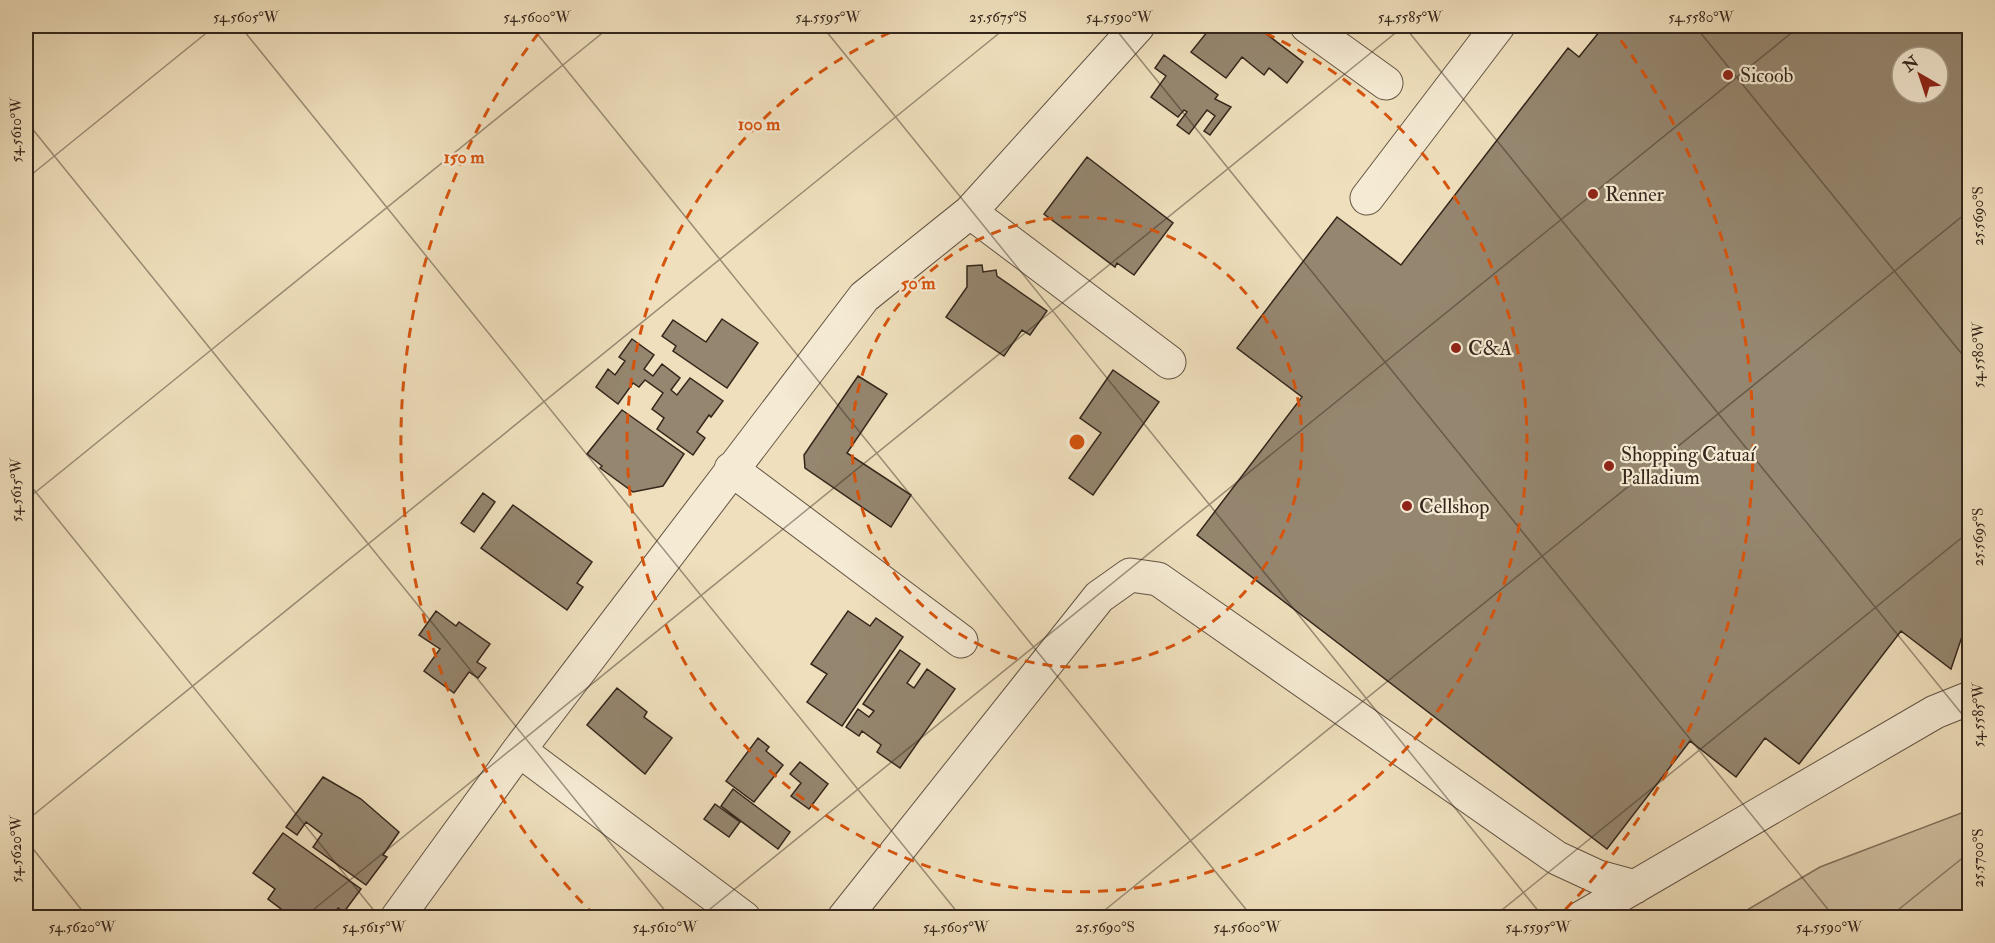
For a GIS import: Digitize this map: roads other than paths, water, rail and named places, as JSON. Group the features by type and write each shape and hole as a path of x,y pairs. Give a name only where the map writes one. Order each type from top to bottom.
{"street":[{"path":"397,918 519,750 864,297 970,212 1138,26"},
{"path":"1307,26 1386,83"},
{"path":"1367,198 1498,26"},
{"path":"970,212 1169,362"},
{"path":"731,469 961,642"},
{"path":"844,918 1100,597 1130,575 1158,579 1557,858 1598,877 1635,887"},
{"path":"1581,918 1935,712 1970,698"},
{"path":"519,750 744,918"}],"place":[{"name":"Sicoob","path":"1728,75"},
{"name":"Renner","path":"1593,194"},
{"name":"C&A","path":"1456,348"},
{"name":"Shopping Catuaí Palladium","path":"1609,466"},
{"name":"Cellshop","path":"1407,506"}]}
